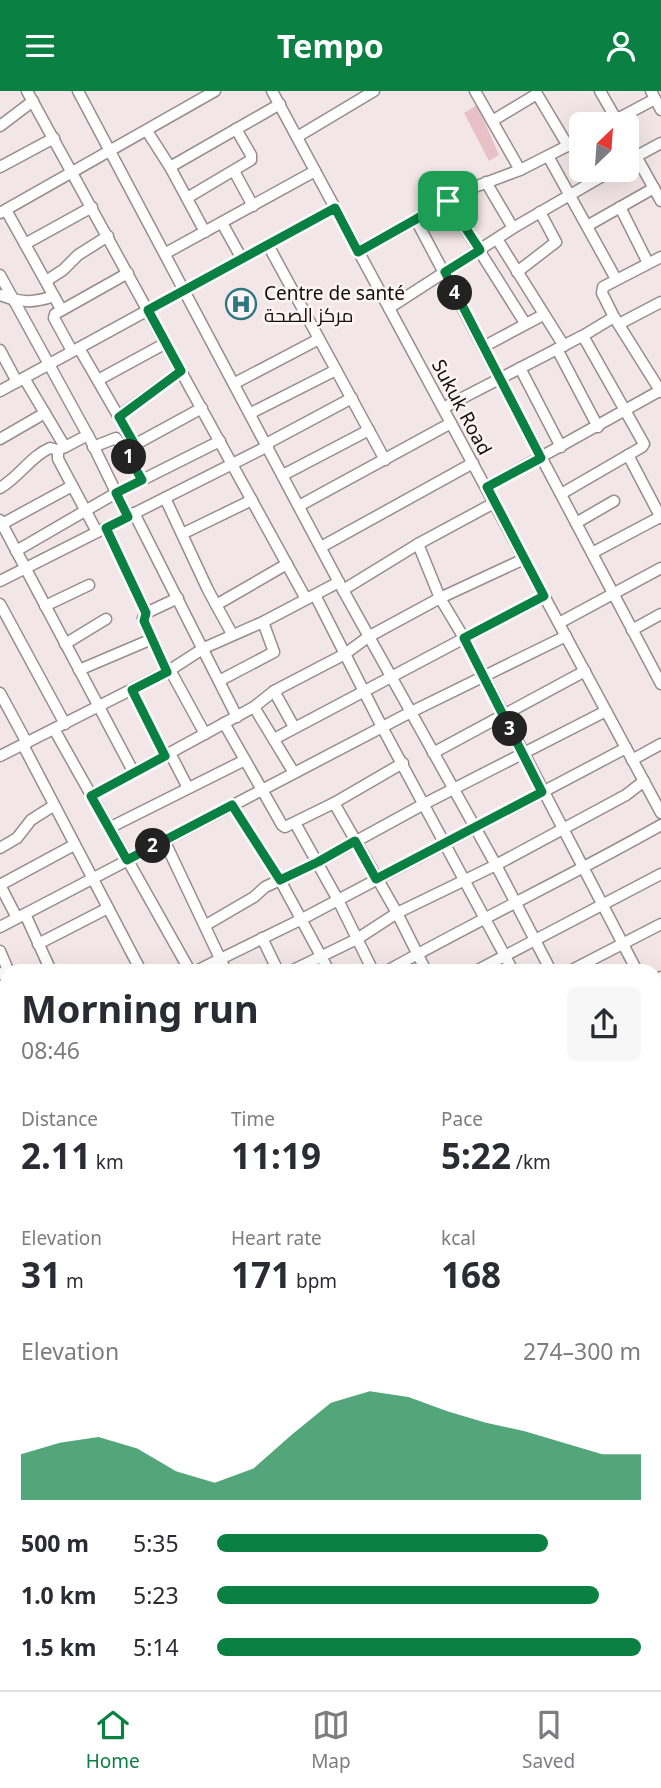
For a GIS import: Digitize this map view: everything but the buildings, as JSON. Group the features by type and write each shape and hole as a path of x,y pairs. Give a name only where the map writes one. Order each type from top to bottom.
{"street":[{"path":"78,91 368,637 496,865 547,964"},
{"path":"61,309 25,244 3,212 215,91"},
{"name":"Sukuk Road","path":"272,91 661,813"},
{"path":"297,137 355,96 374,91"},
{"path":"475,91 520,170"},
{"path":"600,91 609,112"},
{"path":"358,252 448,201 568,146 538,92 492,121"},
{"path":"0,126 30,94 287,564 311,597 345,654 509,964"},
{"path":"629,112 653,95 661,110"},
{"path":"170,167 279,104"},
{"path":"187,198 249,162 251,157 236,129"},
{"path":"147,131 205,232"},
{"path":"0,167 54,138"},
{"path":"639,155 661,143"},
{"path":"548,156 617,279"},
{"path":"639,168 661,201"},
{"path":"234,170 253,206"},
{"path":"166,253 315,170"},
{"path":"486,182 513,228"},
{"path":"389,308 513,228 593,182"},
{"path":"587,226 654,188"},
{"path":"448,201 525,323"},
{"path":"25,244 92,207"},
{"path":"620,207 649,263"},
{"path":"0,391 335,208"},
{"path":"517,272 556,242 540,212"},
{"path":"416,219 661,684"},
{"path":"222,223 242,259"},
{"path":"46,281 63,270 78,255 108,236"},
{"path":"497,239 543,314 598,426"},
{"path":"268,245 385,460"},
{"path":"487,487 661,391 601,291 603,286 661,257"},
{"path":"128,273 61,309 54,318 98,380 119,417 142,480"},
{"path":"0,275 88,435 116,493 178,598 237,717"},
{"path":"0,296 34,302 54,296"},
{"path":"443,408 583,336 661,303"},
{"path":"483,347 543,314"},
{"path":"561,494 644,444 583,336"},
{"path":"235,383 319,339"},
{"path":"98,380 166,343"},
{"path":"0,350 45,413 62,449 58,459 86,512 102,530 146,613 144,621 152,639 205,734"},
{"path":"520,368 561,447"},
{"path":"251,413 336,370"},
{"path":"119,417 181,371"},
{"path":"0,581 232,464 352,398"},
{"path":"130,447 202,408"},
{"path":"0,439 45,413"},
{"path":"299,506 451,423"},
{"path":"283,475 369,430"},
{"path":"0,488 14,479 43,451 50,447 62,449 88,435"},
{"path":"93,447 116,438 130,447"},
{"path":"16,551 116,493 219,441"},
{"path":"592,553 661,518 628,455"},
{"path":"321,547 472,463"},
{"path":"72,486 1,522 134,773"},
{"path":"165,498 216,605 233,634"},
{"path":"182,534 252,500"},
{"path":"576,523 614,501"},
{"path":"0,756 169,671 204,648 311,597 341,586 494,503"},
{"path":"418,544 440,598 464,638 522,755 633,964"},
{"path":"91,796 237,717 274,691 345,654 368,637 440,598 524,559"},
{"path":"216,605 287,564"},
{"path":"559,623 661,568"},
{"path":"45,606 89,585"},
{"path":"274,739 544,596"},
{"path":"146,613 178,598"},
{"path":"0,604 91,796 186,964"},
{"path":"632,630 661,614"},
{"path":"65,644 106,619"},
{"path":"219,681 274,652 262,622"},
{"path":"0,927 411,712 566,636"},
{"path":"79,670 152,639"},
{"path":"433,753 585,671"},
{"path":"132,690 188,788"},
{"path":"274,691 294,727"},
{"path":"0,693 4,708 25,744 53,806 137,964"},
{"path":"254,707 294,773"},
{"path":"206,925 254,897 265,887 606,711"},
{"path":"224,723 282,825 289,827 403,763"},
{"path":"632,759 661,744"},
{"path":"208,964 302,919 626,748"},
{"path":"108,828 245,760"},
{"path":"308,964 357,939 397,913 496,865 626,795 644,781"},
{"path":"334,803 397,913 422,964"},
{"path":"232,805 280,880 325,964"},
{"path":"0,848 17,838 31,820 53,806"},
{"path":"295,823 338,899 370,964"},
{"path":"399,964 583,869 661,825"},
{"path":"164,840 222,964"},
{"path":"48,964 21,916 0,887 6,881 74,845"},
{"path":"0,869 6,881"},
{"path":"491,964 661,874"},
{"path":"38,944 108,908"},
{"path":"582,964 661,924"},
{"path":"262,938 275,964"}],"shaded area":[{"path":"477,105 499,155 489,161 464,113"}],"place":[{"name":"Centre de santé مركز الصحة","path":"241,304"}],"route":[{"path":"448,201 480,250 445,272 541,458 487,487 544,596 464,638 542,792 376,879 355,841 280,880 232,805 127,860 91,796 165,756 132,690 167,672 144,621 146,613 106,528 128,517 116,493 142,480 125,450 135,445 119,417 181,371 148,310 335,208 358,252 448,201"}]}
